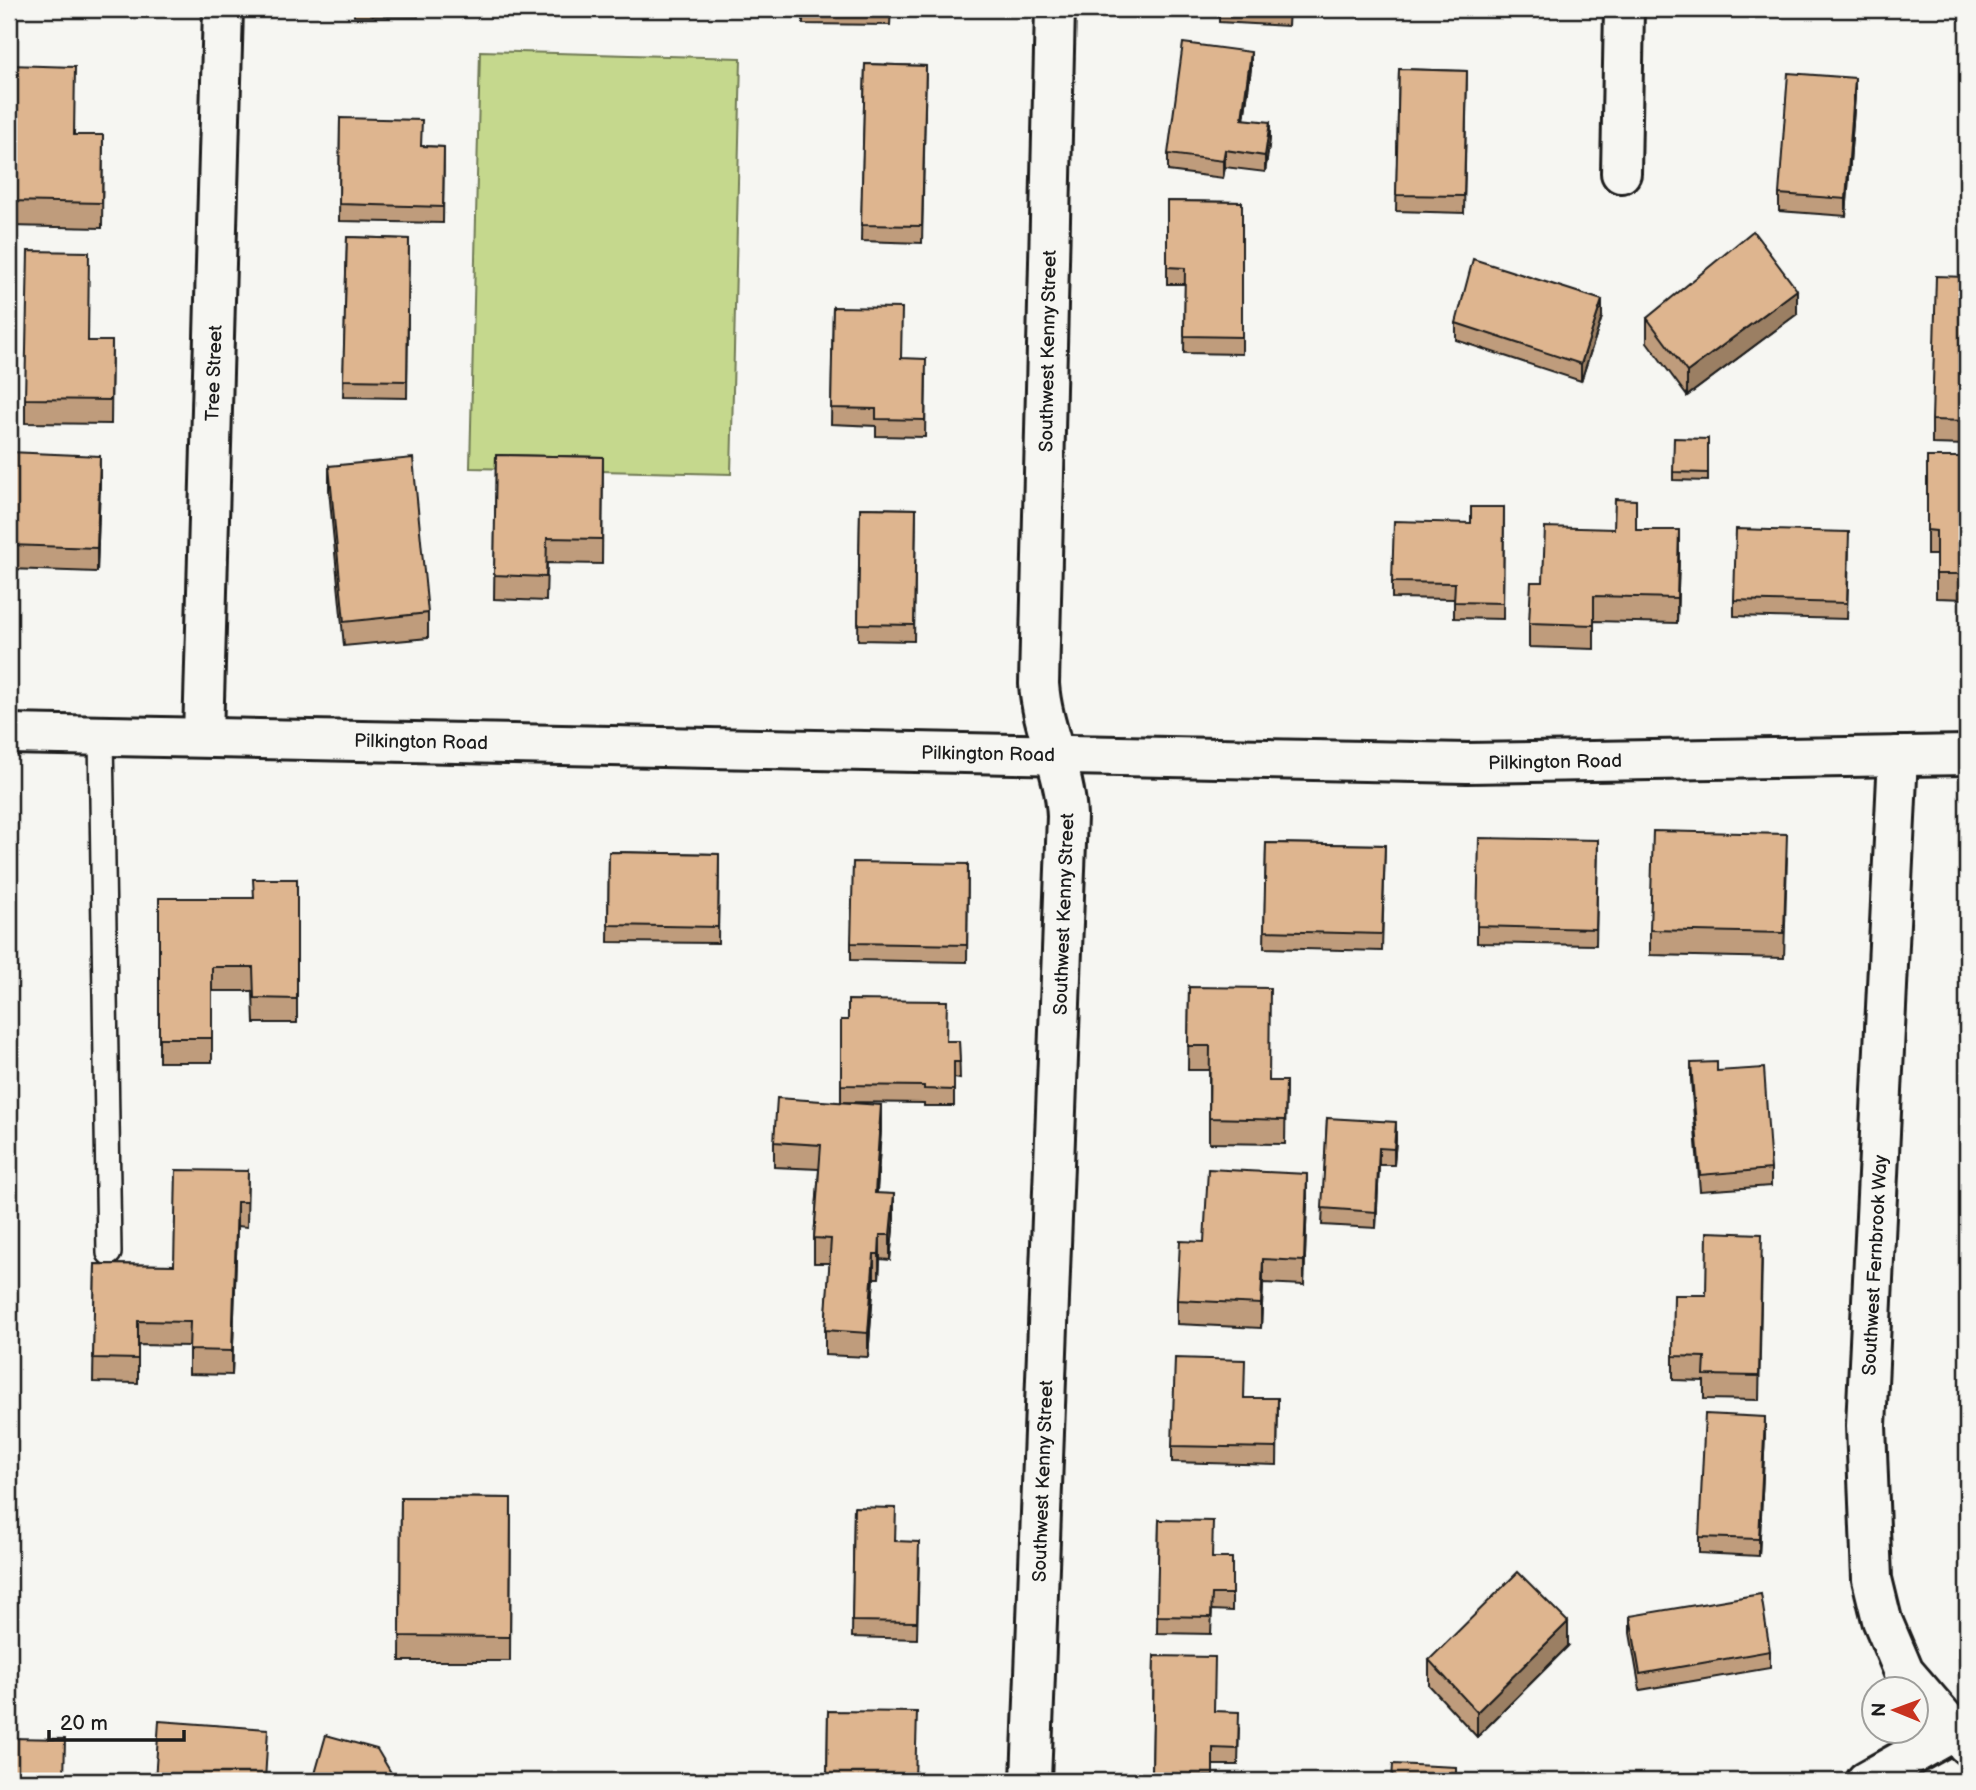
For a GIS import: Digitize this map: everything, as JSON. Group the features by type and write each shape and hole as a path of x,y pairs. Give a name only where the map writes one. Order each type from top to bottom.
{"street":[{"name":"Tree Street","path":"204,737 223,9"},
{"name":"Southwest Kenny Street","path":"1031,1781 1067,816 1066,794 1040,701 1039,684 1055,9"},
{"path":"1621,173 1624,9"},
{"name":"Pilkington Road","path":"9,734 1467,763 1967,755"},
{"name":"Southwest Fernbrook Way","path":"1898,756 1866,1426 1872,1579 1882,1620 1904,1672 1960,1739"},
{"path":"1866,1781 1960,1739"}],"lane":[{"path":"101,735 109,1253"}],"green space":[{"path":"480,51 741,58 731,474 470,468"}],"building":[{"path":"1183,43 1251,52 1242,119 1270,122 1265,156 1225,150 1223,161 1168,154"},
{"path":"865,64 926,66 922,226 861,225"},
{"path":"9,65 75,67 74,135 103,135 102,203 9,201"},
{"path":"1399,69 1467,71 1464,196 1396,195"},
{"path":"1788,73 1855,78 1846,199 1779,194"},
{"path":"340,118 422,120 421,146 444,147 443,207 339,204"},
{"path":"1167,201 1242,202 1242,337 1184,336 1185,268 1167,267"},
{"path":"1753,231 1797,290 1687,372 1647,318"},
{"path":"347,237 409,239 407,381 343,380"},
{"path":"28,251 89,252 88,341 112,341 111,400 25,399"},
{"path":"1473,259 1602,300 1581,364 1456,323"},
{"path":"1936,276 1967,277 1967,421 1932,420"},
{"path":"833,307 902,308 901,358 926,359 925,420 876,419 876,409 831,408"},
{"path":"1674,438 1708,439 1708,473 1673,472"},
{"path":"9,452 100,456 97,548 9,545"},
{"path":"496,455 603,457 602,539 547,538 546,577 494,575"},
{"path":"1927,457 1967,457 1967,574 1936,574 1936,531 1927,530"},
{"path":"413,458 428,613 344,622 329,466"},
{"path":"1615,499 1636,500 1636,530 1679,530 1677,598 1594,596 1594,625 1529,623 1531,582 1543,582 1545,527 1614,529"},
{"path":"1471,507 1504,507 1503,603 1454,602 1455,583 1392,582 1394,521 1471,523"},
{"path":"860,508 916,509 914,625 858,624"},
{"path":"1736,529 1849,532 1847,603 1734,600"},
{"path":"1653,831 1787,834 1784,933 1650,930"},
{"path":"1479,838 1598,840 1596,929 1477,926"},
{"path":"1266,843 1385,845 1382,934 1264,931"},
{"path":"609,852 719,854 718,927 608,925"},
{"path":"853,862 968,864 967,945 851,943"},
{"path":"253,879 297,879 297,999 254,998 253,967 212,967 212,1038 159,1038 159,898 254,898"},
{"path":"1189,987 1270,988 1269,1081 1286,1081 1285,1120 1209,1118 1210,1046 1188,1046"},
{"path":"848,1000 947,1001 946,1041 959,1041 960,1062 954,1062 954,1090 924,1089 924,1086 841,1085 841,1020 848,1020"},
{"path":"1717,1062 1717,1071 1764,1068 1771,1169 1700,1175 1691,1063"},
{"path":"777,1098 881,1105 875,1193 894,1194 890,1235 880,1235 879,1254 874,1254 868,1333 825,1330 831,1239 814,1238 821,1145 774,1142"},
{"path":"1327,1118 1396,1122 1394,1149 1379,1148 1376,1212 1322,1208"},
{"path":"1208,1169 1307,1174 1304,1261 1263,1259 1261,1304 1177,1300 1180,1241 1204,1242"},
{"path":"176,1170 248,1171 247,1202 237,1202 232,1351 189,1350 190,1322 138,1321 138,1359 93,1358 95,1264 174,1265"},
{"path":"1707,1232 1762,1234 1759,1376 1704,1375 1705,1357 1673,1356 1674,1295 1706,1295"},
{"path":"1175,1358 1245,1360 1244,1398 1278,1398 1277,1448 1172,1446"},
{"path":"1705,1414 1765,1417 1759,1539 1699,1537"},
{"path":"401,1497 511,1498 510,1637 400,1636"},
{"path":"854,1507 896,1508 895,1541 919,1542 917,1622 852,1621"},
{"path":"1159,1520 1213,1521 1212,1558 1232,1558 1232,1594 1212,1594 1211,1617 1157,1616"},
{"path":"1518,1572 1568,1622 1477,1712 1429,1660"},
{"path":"1761,1594 1770,1651 1640,1674 1630,1616"},
{"path":"1154,1656 1215,1657 1214,1711 1239,1712 1238,1749 1213,1748 1213,1776 1152,1775"},
{"path":"828,1711 917,1712 915,1781 827,1779"},
{"path":"159,1721 268,1729 265,1781 155,1781"},
{"path":"326,1735 377,1749 393,1776 415,1781 313,1781"},
{"path":"9,1738 65,1739 64,1781 9,1781"},
{"path":"1393,1764 1456,1767 1456,1781 1392,1781"}]}
